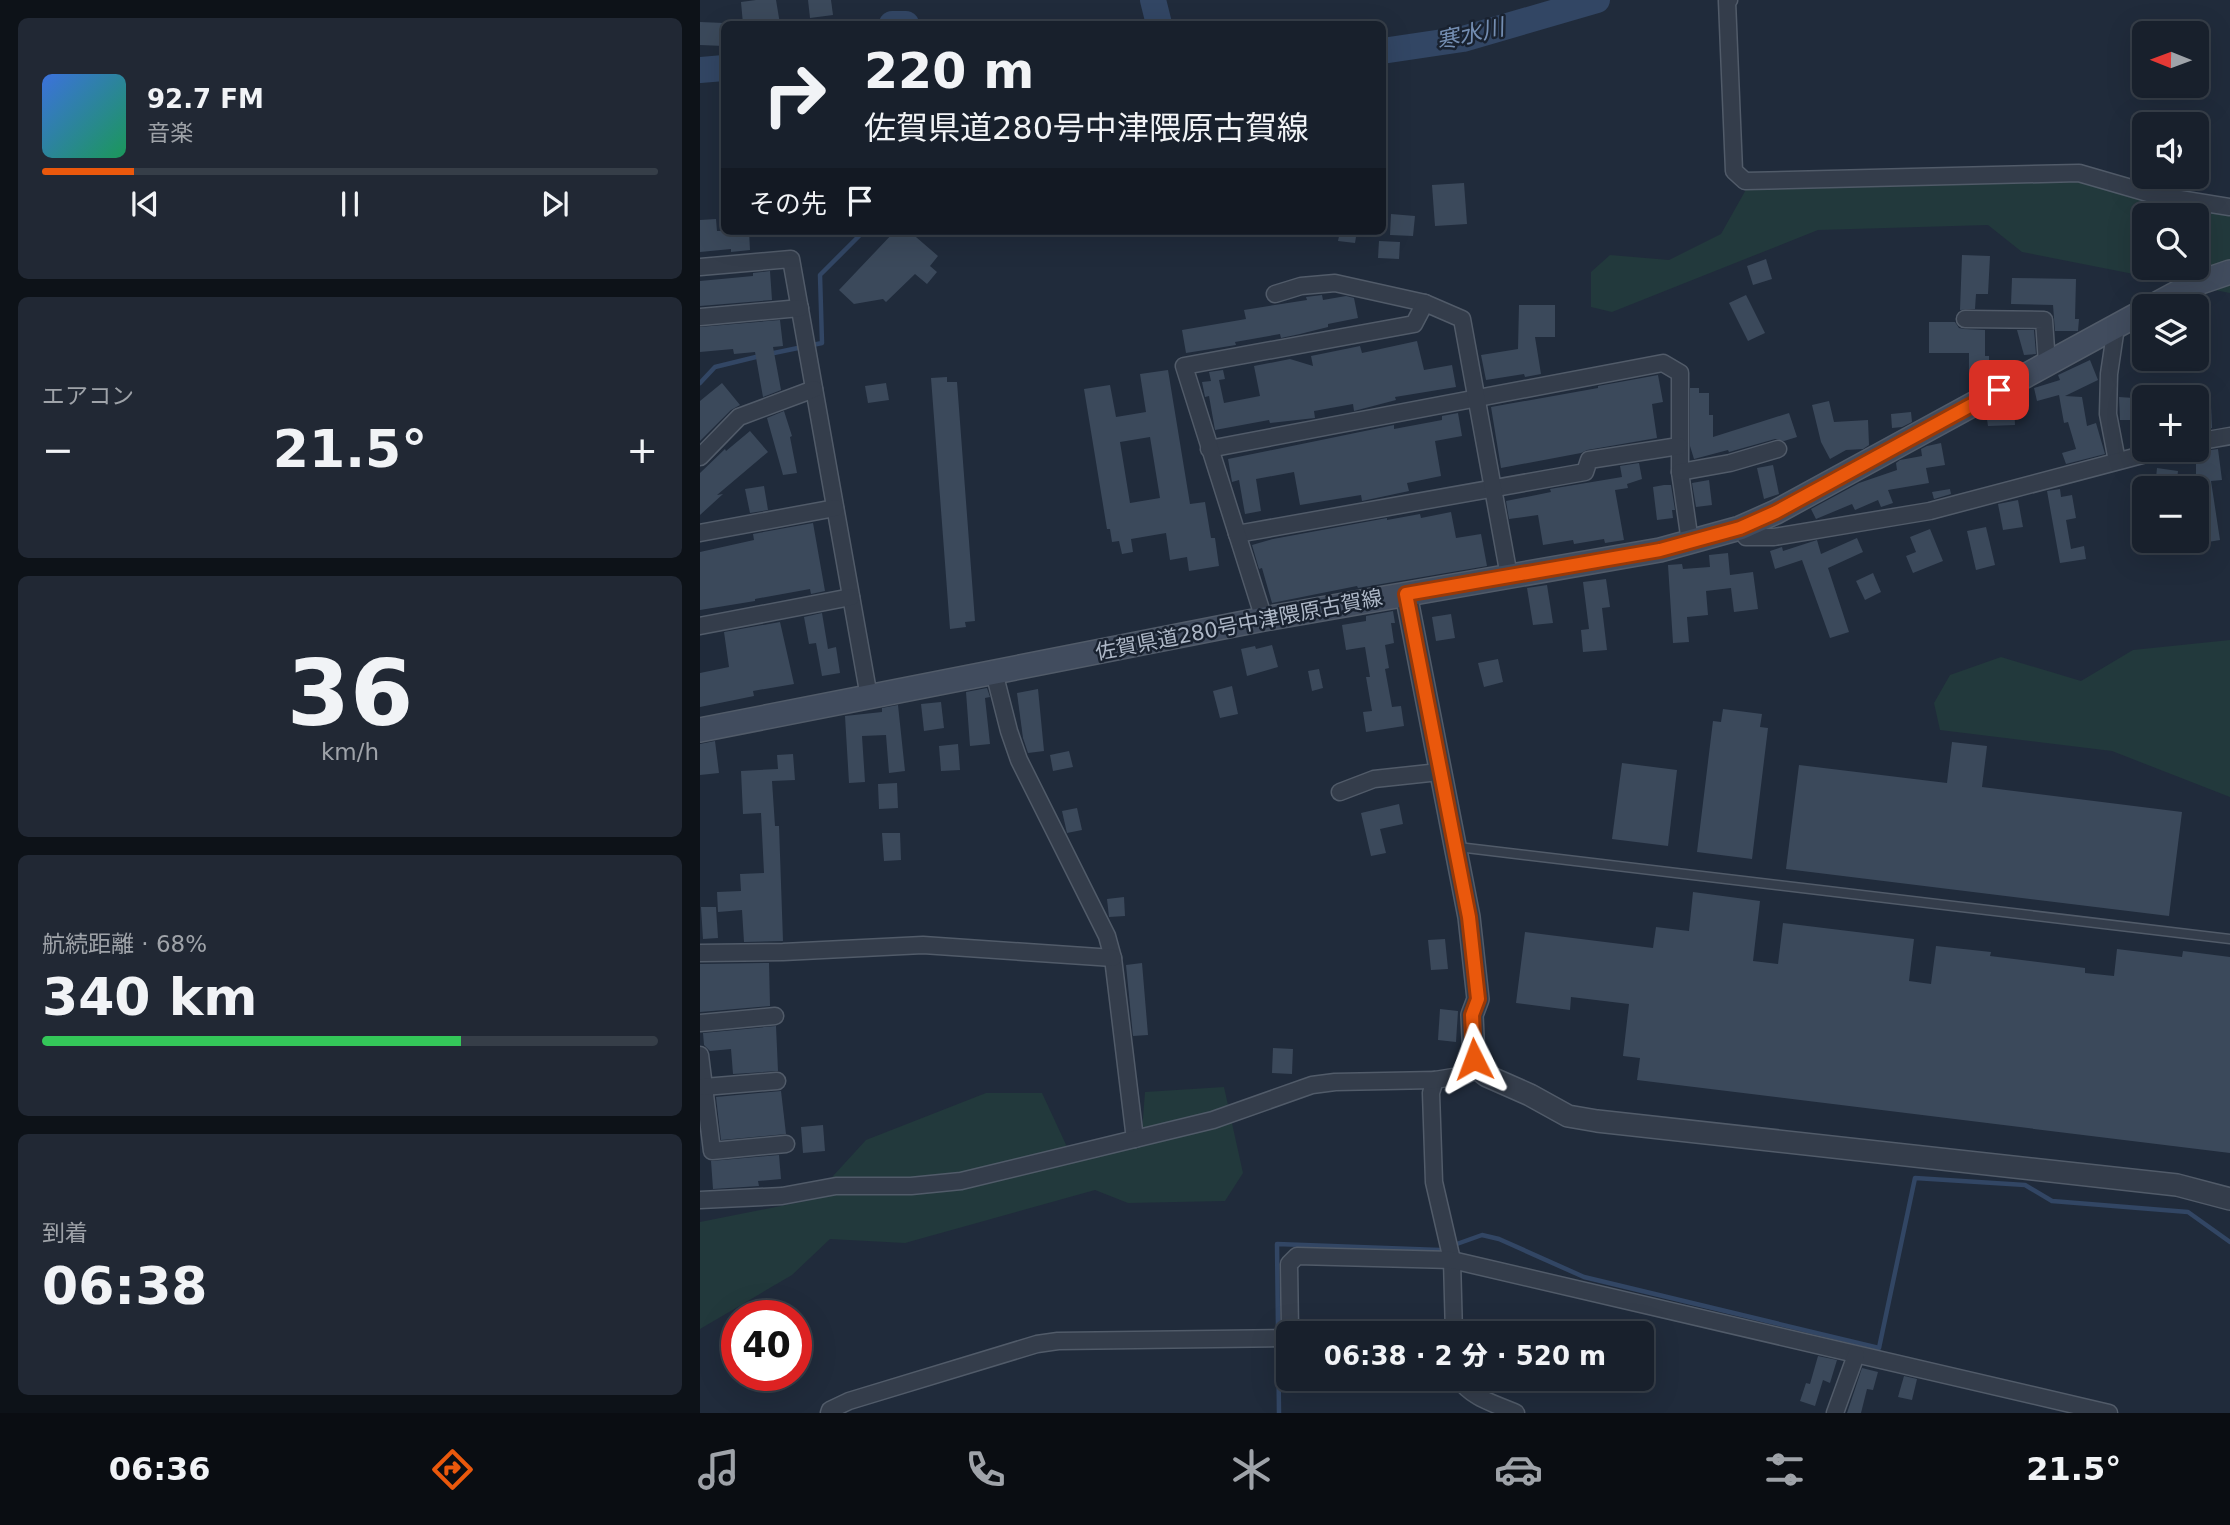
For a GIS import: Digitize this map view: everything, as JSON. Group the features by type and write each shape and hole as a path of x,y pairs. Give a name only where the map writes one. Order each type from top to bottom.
{"main road":[{"path":"2175,294 2192,285 2230,272"},
{"name":"佐賀県道280号中津隈原古賀線","path":"700,730 1264,619 1690,542 1740,528 1776,512 2132,318"}],"street":[{"path":"1729,0 1734,171 1745,181 2079,173 2155,195 2230,207"},
{"path":"700,267 791,259 869,697"},
{"path":"1275,294 1301,286 1335,283 1425,303 1462,319 1509,576"},
{"path":"1264,619 1184,366 1414,324 1425,303"},
{"path":"700,317 800,308"},
{"path":"1965,319 2045,320 2047,364"},
{"path":"2116,327 2109,374 2108,414 2117,461"},
{"path":"1209,450 1663,363 1680,373 1679,472 1690,542"},
{"path":"700,457 739,417 814,389"},
{"path":"2209,440 2230,436"},
{"path":"1237,534 1585,472 1589,460 1679,446"},
{"path":"1679,472 1730,463 1777,449"},
{"path":"1740,528 1745,537 1774,537 1930,511 2132,457"},
{"path":"700,533 835,508"},
{"path":"1406,594 1469,917 1478,999 1472,1015 1474,1059 1478,1069 1487,1076 1568,1116 1597,1121 2177,1185 2230,1199"},
{"path":"700,626 851,597"},
{"path":"994,672 1019,760 1108,936 1135,1139"},
{"path":"1340,792 1374,779 1439,772"},
{"path":"700,953 923,945 1113,958"},
{"path":"700,1023 775,1016"},
{"path":"700,1055 712,1151 786,1144"},
{"path":"700,1200 782,1196 836,1186 911,1186 961,1181 1213,1120 1312,1085 1435,1080 1465,1075 1478,1069"},
{"path":"1435,1080 1431,1093 1434,1182 1452,1260 1454,1321"},
{"path":"704,1087 777,1081"},
{"path":"829,1413 830,1410 863,1397 1058,1341 1278,1338 1290,1331 1289,1264 1297,1256 1452,1260 2109,1413"},
{"path":"1835,1413 1856,1355"},
{"path":"1468,1391 1516,1413"}],"lane":[{"path":"1455,847 2230,939"}],"green space":[{"path":"2077,181 2156,203 2132,203 2132,274 2022,252 1988,225 1818,230 1612,312 1591,307 1591,272 1610,255 1669,260 1721,234 1748,186"},
{"path":"2209,212 2230,215 2230,293 2164,280 2209,280"},
{"path":"2230,640 2230,797 2112,751 1940,730 1934,703 1950,675 2001,657 2081,681 2133,650"},
{"path":"1224,1087 1243,1173 1225,1201 1128,1203 1095,1190 905,1243 830,1239 792,1275 749,1300 721,1300 721,1317 700,1329 700,1222 811,1200 866,1140 986,1093 1042,1093 1068,1149 1142,1131 1145,1092"}],"building":[{"path":"776,0 780,21 743,21 741,2"},
{"path":"808,0 831,0 833,15 810,18"},
{"path":"700,22 721,23 721,46 700,45"},
{"path":"1464,183 1467,224 1435,226 1432,185"},
{"path":"1391,214 1415,216 1413,236 1390,235"},
{"path":"716,219 717,231 721,231 721,235 749,235 750,250 700,252 700,220"},
{"path":"891,235 914,235 938,256 930,266 937,272 927,284 915,274 886,302 883,299 854,304 839,290"},
{"path":"1339,235 1356,235 1355,243 1338,241"},
{"path":"1379,241 1400,242 1399,259 1378,258"},
{"path":"1962,255 1990,256 1988,294 1976,294 1975,309 1960,310"},
{"path":"1766,259 1772,279 1753,285 1747,266"},
{"path":"770,271 772,300 700,306 700,281 753,276 753,273"},
{"path":"2012,278 2076,279 2075,319 2079,319 2078,331 2055,331 2053,305 2011,304"},
{"path":"1322,295 1323,300 1346,296 1354,298 1358,318 1281,338 1280,334 1186,353 1182,330 1246,319 1244,310"},
{"path":"1746,295 1765,333 1748,341 1729,303"},
{"path":"1519,305 1555,305 1555,337 1535,337 1541,374 1486,380 1481,355 1518,349"},
{"path":"780,320 783,346 773,347 781,390 763,397 755,352 734,354 733,349 700,352 700,327"},
{"path":"1929,322 1955,322 1959,328 1985,330 1989,380 1969,382 1969,353 1929,353"},
{"path":"2017,330 2034,330 2036,354 2024,355"},
{"path":"1417,341 1424,370 1452,365 1456,387 1395,397 1396,400 1354,411 1353,404 1314,411 1315,418 1270,423 1269,420 1215,430 1209,396 1205,397 1202,382 1211,381 1209,372 1223,370 1225,379 1219,380 1224,403 1260,396 1254,366 1290,359 1313,366 1311,356 1360,346 1362,353"},
{"path":"2090,360 2098,380 2065,396 2082,397 2087,426 2096,423 2105,454 2066,464 2062,453 2076,449 2068,422 2064,423 2059,395 2037,401 2034,388 2060,380 2058,375"},
{"path":"1168,370 1190,504 1205,502 1219,566 1189,571 1187,557 1170,560 1166,533 1131,539 1133,552 1122,554 1119,541 1112,542 1110,529 1107,529 1084,389 1110,385 1116,417 1146,412 1140,374","holes":["1150,437 1160,498 1130,503 1120,442"]},
{"path":"1658,375 1663,402 1652,404 1657,438 1501,468 1491,407"},
{"path":"947,377 947,382 957,382 975,621 965,622 966,627 950,629 931,378"},
{"path":"722,383 740,405 731,410 700,441 700,401"},
{"path":"886,383 889,400 868,403 865,386"},
{"path":"1690,388 1699,388 1699,393 1709,393 1713,437 1789,413 1797,437 1784,441 1775,439 1694,459 1690,446"},
{"path":"2119,397 2132,398 2132,420 2120,420"},
{"path":"1829,401 1834,422 1868,420 1869,445 1863,449 1846,450 1830,459 1821,442 1812,405"},
{"path":"2014,404 2015,425 1988,426 1986,413 1995,413 1995,408"},
{"path":"2209,406 2212,428 2209,429"},
{"path":"784,411 792,436 790,437 797,473 783,475 767,418"},
{"path":"1911,412 1912,422 1892,428 1891,414"},
{"path":"1458,413 1462,436 1435,441 1441,476 1407,483 1409,491 1362,501 1361,495 1300,505 1294,472 1256,479 1261,511 1245,514 1239,480 1232,482 1228,459 1394,425 1394,429 1442,420 1442,416"},
{"path":"750,431 768,452 717,495 723,494 700,515 700,473 725,449 726,451"},
{"path":"1941,443 1945,465 1926,468 1929,483 1888,490 1893,503 1881,507 1878,500 1855,510 1852,504 1816,519 1811,509 1859,483 1897,470 1896,463 1900,460 1922,456 1921,449"},
{"path":"2218,449 2222,480 2211,481 2220,540 2209,542 2209,476 2196,476 2196,462 2209,462 2209,450"},
{"path":"1639,463 1642,479 1627,484 1628,488 1615,490 1624,540 1605,543 1604,539 1574,544 1573,540 1543,545 1538,515 1509,519 1506,501 1551,492 1550,489 1622,477 1620,466"},
{"path":"1773,465 1779,494 1764,499 1757,468"},
{"path":"2157,468 2178,471 2177,476 2156,476"},
{"path":"1709,480 1712,505 1696,507 1692,483"},
{"path":"1671,485 1675,510 1672,510 1673,518 1657,520 1653,487"},
{"path":"764,486 768,510 750,513 745,489"},
{"path":"1950,489 1951,494 1934,499 1932,492"},
{"path":"2060,489 2061,497 2072,495 2076,518 2066,520 2071,549 2084,546 2086,559 2060,563 2047,491"},
{"path":"2018,500 2023,527 2003,530 1998,504"},
{"path":"1451,512 1456,538 1481,534 1487,566 1358,588 1357,586 1272,603 1252,545 1387,518 1420,514 1421,518"},
{"path":"813,523 825,591 811,594 810,589 700,610 700,552 754,540 753,534"},
{"path":"1986,527 1995,565 1976,570 1967,531"},
{"path":"1930,529 1943,561 1913,573 1906,556 1916,552 1910,537"},
{"path":"1857,538 1863,552 1828,568 1849,632 1830,638 1802,560 1775,569 1770,551 1782,547 1783,551 1817,540 1821,554"},
{"path":"1728,553 1730,575 1753,572 1758,609 1734,612 1731,588 1706,591 1708,615 1687,617 1689,642 1673,643 1668,565 1682,564 1683,569 1710,567 1709,555"},
{"path":"1873,573 1881,592 1865,600 1856,581"},
{"path":"1606,579 1610,607 1602,608 1607,650 1583,652 1581,630 1589,629 1583,582"},
{"path":"1547,585 1553,623 1533,625 1527,588"},
{"path":"1393,611 1395,623 1391,623 1394,643 1385,645 1389,668 1385,669 1392,707 1401,706 1404,726 1366,732 1363,712 1372,711 1366,677 1370,677 1365,647 1346,650 1342,625 1366,621 1366,616"},
{"path":"822,613 828,649 836,647 840,673 822,676 816,643 809,644 804,617"},
{"path":"1451,614 1455,638 1436,641 1432,617"},
{"path":"780,622 794,684 753,691 754,696 700,707 700,673 729,667 724,632"},
{"path":"1272,645 1278,667 1247,676 1241,649"},
{"path":"1498,659 1503,682 1484,687 1478,663"},
{"path":"1319,669 1323,688 1312,691 1308,671"},
{"path":"1232,686 1238,714 1220,718 1213,691"},
{"path":"987,688 990,697 985,698 990,744 970,746 966,692"},
{"path":"1038,689 1044,751 1028,753 1023,738 1017,693"},
{"path":"941,702 944,728 924,731 921,704"},
{"path":"898,705 905,771 889,773 886,735 862,736 865,782 849,783 845,716 882,712 882,708"},
{"path":"1723,709 1762,714 1760,727 1768,728 1752,859 1697,852 1713,721 1721,722"},
{"path":"715,741 719,773 700,775 700,744"},
{"path":"1952,742 1987,746 1982,787 2182,812 2169,916 1786,869 1799,765 1947,783"},
{"path":"958,744 960,770 941,771 939,746"},
{"path":"1069,751 1073,767 1053,771 1050,755"},
{"path":"793,754 795,780 772,781 775,826 779,826 783,941 744,942 742,910 718,912 717,892 741,891 740,874 764,873 761,813 743,814 741,771 778,769 777,755"},
{"path":"1622,763 1677,770 1668,846 1612,839"},
{"path":"897,783 898,808 879,809 878,784"},
{"path":"1399,804 1403,824 1380,829 1386,853 1371,856 1361,813"},
{"path":"1077,808 1082,830 1067,833 1062,811"},
{"path":"882,833 900,833 901,860 884,861"},
{"path":"1693,892 1760,901 1753,961 1778,964 1783,923 1914,939 1909,981 1931,984 1936,946 1991,952 1990,956 2085,968 2085,973 2114,976 2117,949 2182,957 2183,951 2230,957 2230,1153 1637,1080 1640,1058 1623,1056 1629,1004 1571,997 1570,1010 1516,1003 1525,932 1653,948 1656,927 1689,931"},
{"path":"1124,897 1125,916 1109,917 1107,899"},
{"path":"701,907 716,907 718,938 703,939"},
{"path":"1445,939 1448,969 1431,970 1428,940"},
{"path":"769,963 770,1006 700,1012 700,964"},
{"path":"1142,963 1148,1035 1133,1036 1126,965"},
{"path":"1440,1009 1458,1011 1456,1042 1438,1040"},
{"path":"776,1026 778,1071 733,1074 731,1049 710,1051 704,1045 703,1033"},
{"path":"1273,1048 1293,1049 1292,1074 1272,1073"},
{"path":"781,1091 786,1134 721,1140 716,1097"},
{"path":"823,1125 825,1151 803,1153 801,1127"},
{"path":"779,1155 781,1179 758,1181 759,1186 713,1189 711,1161"},
{"path":"1818,1356 1837,1360 1830,1383 1823,1380 1815,1406 1800,1401 1806,1383 1810,1384"},
{"path":"1862,1368 1878,1372 1873,1390 1867,1389 1861,1413 1847,1413"},
{"path":"1904,1376 1917,1379 1912,1400 1898,1397"}],"waterway":[{"path":"1153,0 1158,21"},
{"name":"寒水川","path":"1386,50 1463,39 1597,0"},
{"name":"寒水川","path":"700,70 721,68"},
{"path":"769,354 822,343 820,275 860,235"},
{"path":"700,383 715,367 760,356"},
{"path":"1279,1413 1277,1244 1440,1250 1482,1235 1499,1239 1584,1277 1879,1348 1915,1178 2025,1185 2052,1201 2188,1212 2230,1242"}],"route":[{"path":"1474,1059 1472,1015 1478,999 1469,917 1406,594 1660,550 1740,528 1776,512 1999,390"}]}
